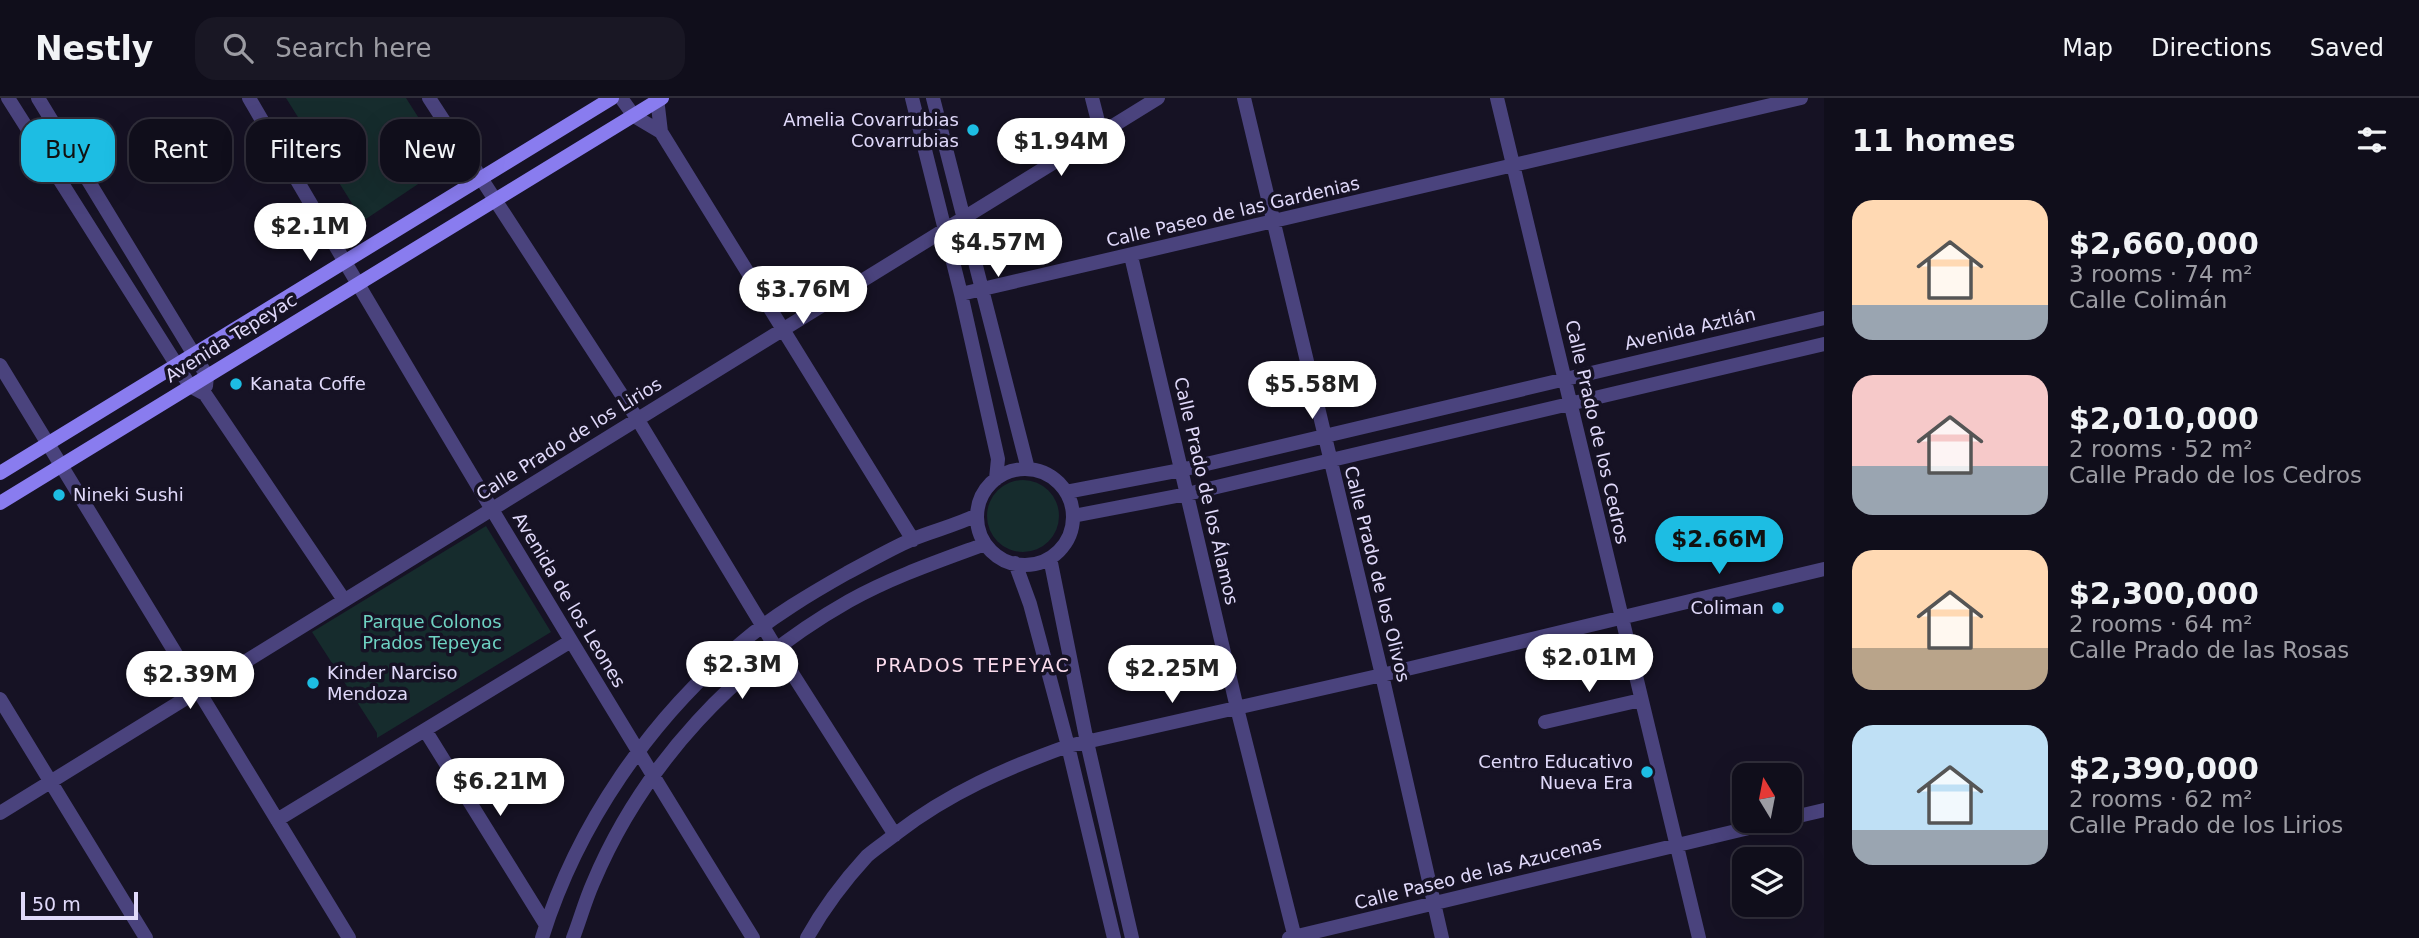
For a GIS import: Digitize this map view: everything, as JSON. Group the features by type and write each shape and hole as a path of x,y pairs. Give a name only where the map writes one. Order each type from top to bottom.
{"street":[{"path":"8,98 190,386 205,394 344,600"},
{"path":"38,98 207,376 205,394"},
{"name":"Avenida de los Leones","path":"249,98 356,284 753,938"},
{"path":"429,98 638,420 776,648 895,835"},
{"name":"Avenida Tepeyac","path":"0,473 612,98"},
{"path":"621,98 634,116 661,132 913,540"},
{"path":"912,98 946,229 998,459 996,479"},
{"path":"933,98 1028,469"},
{"path":"1093,98 1101,132"},
{"name":"Calle Prado de los Lirios","path":"0,813 1158,98"},
{"name":"Calle Prado de los Olivos","path":"1244,98 1442,938"},
{"name":"Calle Prado de los Cedros","path":"1497,98 1699,938"},
{"name":"Calle Paseo de las Gardenias","path":"961,294 1801,98"},
{"path":"659,99 661,132"},
{"name":"Avenida Tepeyac","path":"0,503 659,99"},
{"name":"Calle Prado de los Álamos","path":"1131,256 1293,938"},
{"name":"Avenida Aztlán","path":"1066,492 1181,470 1824,318"},
{"path":"1073,516 1187,495 1824,344"},
{"path":"0,365 349,938"},
{"path":"1028,469 1054,479 1066,492 1073,516 1067,540 1050,558 1033,564 1015,563 998,557 985,544 977,515 982,495 996,479 1011,471 1028,469"},
{"path":"544,932 563,881 592,823 638,752 685,695 731,651 797,602 913,540 951,528 977,515"},
{"path":"573,938 592,884 610,846 652,775 738,680 776,648 840,606 888,581 985,544"},
{"path":"1050,558 1087,742 1132,938"},
{"path":"1015,563 1030,604 1068,746 1114,938"},
{"path":"807,938 868,855 915,819 966,787 1020,763 1068,746 1382,675 1824,569"},
{"path":"277,820 571,641"},
{"path":"0,699 146,938"},
{"path":"1545,722 1641,700"},
{"path":"425,730 544,932"},
{"path":"1802,815 1824,810"},
{"name":"Calle Paseo de las Azucenas","path":"1293,938 1732,832"}],"green space":[{"path":"286,98 406,98 419,119 380,119 380,182 421,182 363,221 339,182 366,182 366,119 299,119"},
{"path":"1023,480 1043,486 1053,496 1059,516 1053,536 1043,546 1023,552 1003,546 993,536 987,516 993,496 1003,486"},
{"name":"Parque Colonos Prados Tepeyac","path":"486,526 551,632 377,738 377,733 312,632"}],"place":[{"name":"Amelia Covarrubias Covarrubias","path":"973,130"},
{"name":"Kanata Coffe","path":"236,384"},
{"name":"Nineki Sushi","path":"59,495"},
{"name":"Coliman","path":"1778,608"},
{"name":"Kinder Narciso Mendoza","path":"313,683"},
{"name":"Centro Educativo Nueva Era","path":"1647,772"}],"district":[{"name":"PRADOS TEPEYAC","path":"973,665"}]}
